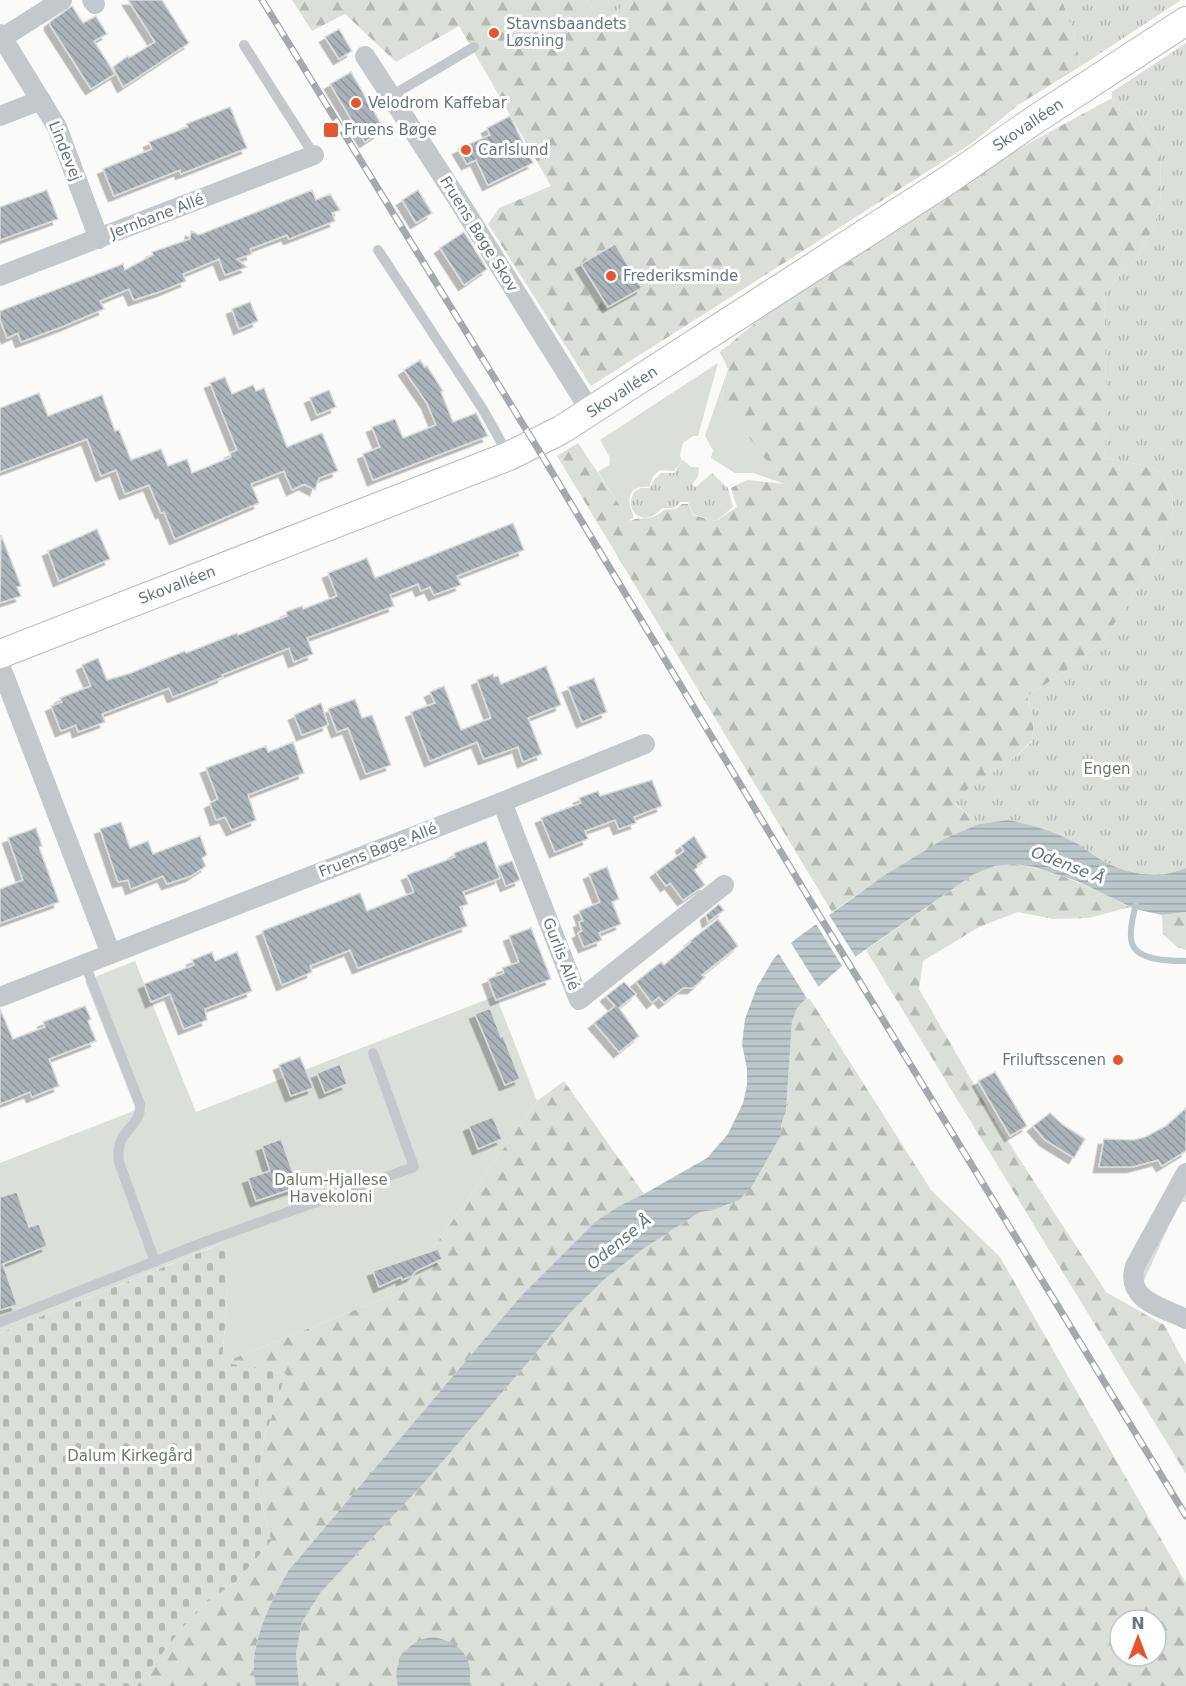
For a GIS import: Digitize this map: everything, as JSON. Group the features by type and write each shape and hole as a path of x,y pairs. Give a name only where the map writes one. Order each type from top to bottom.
{"street":[{"name":"Lindevej","path":"62,0 1,36 57,127 99,239"},
{"name":"Skovalléen","path":"0,654 535,444 591,412 948,180 1033,121 1186,21"},
{"name":"Fruens Bøge Skov","path":"365,56 591,412"},
{"path":"0,116 41,100"},
{"name":"Jernbane Allé","path":"0,276 314,155"},
{"path":"0,665 111,954"},
{"name":"Fruens Bøge Allé","path":"0,997 645,744"},
{"name":"Gurlis Allé","path":"502,802 579,1000 724,885"},
{"path":"1186,1173 1132,1275 1133,1284 1140,1297 1186,1319"}],"lane":[{"path":"244,45 314,155"},
{"path":"391,96 474,47"},
{"path":"378,250 482,408 509,456"},
{"path":"85,964 140,1104 139,1115 121,1138 118,1152 155,1262"},
{"path":"0,1322 207,1241 414,1167 373,1053"}],"green space":[{"path":"292,0 586,0 603,22 631,0 1062,0 1073,31 1081,66 1018,105 972,143 591,386 488,224 499,208 551,186 459,26 396,62 345,14 312,31"},
{"path":"586,0 631,0 603,22"},
{"path":"1062,0 1181,0 1081,66 1073,31"},
{"name":"Engen","path":"1186,43 1186,868 1173,874 1147,876 1105,862 1077,844 1008,820 979,824 954,802 974,783 1005,765 1032,742 1034,720 1027,696 1062,674 1097,646 1122,614 1148,571 1172,514 1173,497 1161,472 1147,466 1105,458 1105,292 1135,259 1153,229 1160,205 1161,152 1136,115 1112,98 1112,92"},
{"path":"1112,98 1136,115 1161,152 1160,205 1153,229 1135,259 1105,292 1105,458 1147,466 1161,472 1173,497 1172,514 1148,571 1122,614 1097,646 1062,674 1027,696 1034,720 1032,741 1005,765 974,783 954,803 979,824 922,853 832,912 557,456 578,443 630,521 651,518 664,510 676,509 682,504 688,504 693,515 716,521 737,507 731,488 747,480 784,484 721,400 728,369 720,352 772,309 996,161"},
{"path":"718,363 698,436 693,436 683,443 680,455 682,461 674,471 660,470 653,476 649,487 636,488 632,491 629,500 634,517 629,520 598,472 609,465 610,458 600,440"},
{"path":"728,369 721,400 785,484 753,473 735,473 711,458 713,450 705,436"},
{"path":"683,460 691,467 699,467 698,476 692,485 696,487 712,473 728,488 733,507 716,521 693,514 688,502 681,502 674,508 662,508 649,517 638,516 631,507 634,492 641,488 650,488 661,473 674,473"},
{"path":"1014,864 1059,875 1130,907 1089,918 1053,919 1018,912 979,927 923,961 919,989 998,1126 1106,1292 1164,1325 1186,1365 1186,1474 866,950 974,874 995,866"},
{"path":"1186,912 1186,950 1177,947 1163,934 1162,915"},
{"name":"Dalum-Hjallese Havekoloni","path":"135,961 196,1112 496,996 537,1101 403,1291 222,1363 228,1288 225,1242 0,1333 0,1163 136,1110 85,981"},
{"path":"808,996 931,1190 1000,1257 1186,1583 1186,1686 299,1686 296,1654 302,1622 321,1592 425,1482 573,1310 606,1278 643,1249 700,1212 728,1205 781,1135 781,1125 786,1111 792,1021 797,1008"},
{"path":"564,1081 644,1194 619,1206 595,1222 520,1297 288,1571 267,1612 257,1642 254,1657 256,1686 136,1686 184,1626 209,1600 236,1582 271,1541 258,1488 262,1445 286,1374 222,1363 403,1291 537,1101"},
{"path":"1186,1179 1186,1202 1180,1202 1141,1287 1186,1309 1186,1315 1145,1294 1140,1289 1138,1281 1139,1270"},
{"name":"Dalum Kirkegård","path":"226,1242 228,1288 222,1362 286,1374 262,1445 258,1488 271,1541 236,1582 209,1600 184,1626 136,1686 0,1686 0,1333"}],"water":[{"name":"Odense Å","path":"1008,820 1061,836 1105,862 1135,873 1166,874 1186,868 1186,912 1162,915 1135,909 1077,881 1034,867 1014,864 995,866 974,874 842,966 797,1008 792,1021 786,1111 781,1125 781,1135 752,1186 739,1200 713,1210 700,1212 643,1249 606,1278 573,1310 425,1482 321,1592 302,1622 296,1654 299,1686 256,1686 254,1657 257,1642 267,1612 288,1571 520,1297 595,1222 619,1206 707,1158 728,1134 743,1103 747,1085 747,1069 742,1044 745,1019 757,987 774,958 797,938 885,875 944,839 979,824"},
{"path":"434,1637 452,1643 463,1653 469,1667 469,1686 398,1686 397,1668 404,1653 417,1642"}],"pier":[{"path":"829,915 857,959 844,969 816,924"},
{"path":"789,940 820,989 808,1000 777,951"}],"building":[{"path":"128,0 162,0 189,43 123,87 113,67 155,42"},
{"path":"72,6 83,23 96,16 107,34 94,41 115,74 91,89 50,25 50,22"},
{"path":"339,29 352,51 339,59 325,37"},
{"path":"351,72 384,129 365,142 330,84"},
{"path":"230,107 247,148 181,174 180,170 114,196 103,169 152,149 149,142 188,127 186,124"},
{"path":"510,116 533,163 488,185 476,160 467,164 458,149 490,135 487,128"},
{"path":"47,190 58,219 0,240 0,207"},
{"path":"312,190 316,200 330,194 340,210 332,213 335,221 289,239 287,235 250,249 252,254 237,259 247,267 225,275 219,259 183,274 186,281 162,291 134,300 129,289 100,301 104,309 64,326 21,342 18,333 7,338 0,319 0,311 123,264 125,270 153,255 152,252 190,239 191,231 199,235"},
{"path":"418,190 432,213 416,223 402,200"},
{"path":"464,232 487,269 464,285 440,248"},
{"name":"Frederiksminde","path":"615,244 642,288 608,307 581,264"},
{"path":"250,302 258,321 239,329 232,309"},
{"path":"420,360 425,367 427,366 443,391 441,392 453,422 476,413 488,436 373,480 363,454 380,447 372,427 395,419 403,438 436,425 427,403 404,370"},
{"path":"225,377 232,394 253,385 256,391 264,388 287,447 322,433 338,471 319,478 315,490 304,484 292,490 284,471 251,484 259,503 175,539 164,512 161,513 149,485 125,494 116,470 101,476 87,439 0,472 0,408 39,393 48,416 102,395 115,431 119,430 131,460 161,449 168,466 187,459 192,473 231,457 230,453 237,450 210,383"},
{"path":"329,390 336,407 317,415 310,398"},
{"path":"513,523 524,550 457,576 461,585 434,595 430,587 421,591 418,584 390,595 394,606 307,638 313,654 294,662 289,648 173,697 169,688 102,714 105,722 78,732 76,725 61,731 51,706 62,702 60,698 91,686 82,665 98,658 107,680 131,673 185,651 186,653 287,616 286,612 302,606 303,609 337,596 328,573 367,558 375,578"},
{"path":"97,529 110,559 59,581 48,551"},
{"path":"1,535 21,586 17,587 21,596 0,603"},
{"path":"546,666 561,705 528,718 542,754 523,762 518,747 484,759 477,742 430,761 411,712 435,703 430,692 444,686 461,730 491,718 477,680 493,674 494,677 498,676 501,684"},
{"path":"594,678 607,712 582,722 568,687"},
{"path":"355,699 362,718 372,715 391,765 366,774 348,728 337,732 328,709"},
{"path":"321,703 328,725 302,735 294,715"},
{"path":"293,742 304,773 248,795 256,820 232,830 225,817 216,820 210,803 218,799 206,768 266,746 268,752"},
{"path":"652,780 662,806 634,817 636,823 619,829 615,820 585,831 588,839 555,852 541,818 581,803 579,798 598,791 600,796"},
{"path":"121,822 130,848 148,841 153,854 200,836 207,855 202,858 206,866 191,876 167,884 163,876 131,889 128,880 118,882 100,829"},
{"path":"36,828 42,846 39,847 59,902 0,923 0,889 23,880 8,838"},
{"path":"694,836 707,857 694,870 705,885 683,900 670,883 666,886 656,872 684,851 681,846"},
{"path":"486,841 500,878 463,892 468,904 460,907 467,926 358,968 350,950 310,966 312,972 282,985 262,931 360,893 367,911 414,892 407,875 455,857 454,853"},
{"path":"512,861 520,880 506,886 498,866"},
{"path":"607,867 619,899 612,902 621,924 599,933 602,940 584,947 578,933 582,931 579,922 583,921 579,911 600,902 589,874"},
{"path":"719,904 724,910 708,922 706,915"},
{"path":"718,919 738,946 702,975 705,977 693,988 683,988 664,1003 659,997 652,1003 636,982 661,962 664,965"},
{"path":"531,928 551,979 496,1000 488,979 504,973 502,968 519,962 509,936"},
{"path":"212,952 215,961 237,952 252,991 205,1009 207,1020 184,1029 170,994 151,1002 144,984 194,965 192,960"},
{"path":"624,982 636,994 619,1008 639,1036 619,1052 594,1023 615,1006 606,996"},
{"path":"85,1006 91,1019 88,1021 96,1041 49,1059 59,1086 32,1097 30,1092 0,1104 0,1009 13,1039 45,1027 43,1022"},
{"path":"490,1008 520,1079 505,1085 475,1014"},
{"path":"300,1057 313,1088 291,1096 279,1065"},
{"path":"340,1064 347,1084 325,1093 317,1073"},
{"path":"995,1072 1027,1126 1010,1136 978,1081"},
{"path":"1186,1108 1186,1151 1162,1166 1158,1160 1132,1167 1099,1167 1104,1139 1133,1140 1145,1137 1166,1126"},
{"path":"1050,1113 1063,1125 1085,1139 1074,1158 1045,1140 1033,1126"},
{"path":"493,1117 502,1139 478,1149 469,1126"},
{"path":"281,1139 298,1187 256,1201 248,1178 270,1171 262,1146"},
{"path":"17,1192 29,1227 39,1224 47,1246 3,1264 17,1305 0,1310 0,1197"},
{"path":"438,1249 442,1259 416,1271 412,1276 402,1280 401,1277 379,1287 373,1271"}],"waterway":[{"path":"1136,903 1131,937 1137,951 1152,958 1186,961"}],"railway":[{"path":"262,0 535,444 1186,1516"}],"place":[{"name":"Stavnsbaandets Løsning","path":"494,33"},
{"name":"Velodrom Kaffebar","path":"356,103"},
{"name":"Fruens Bøge","path":"331,130"},
{"name":"Carlslund","path":"466,150"},
{"name":"Frederiksminde","path":"611,276"},
{"name":"Friluftsscenen","path":"1118,1060"}]}
